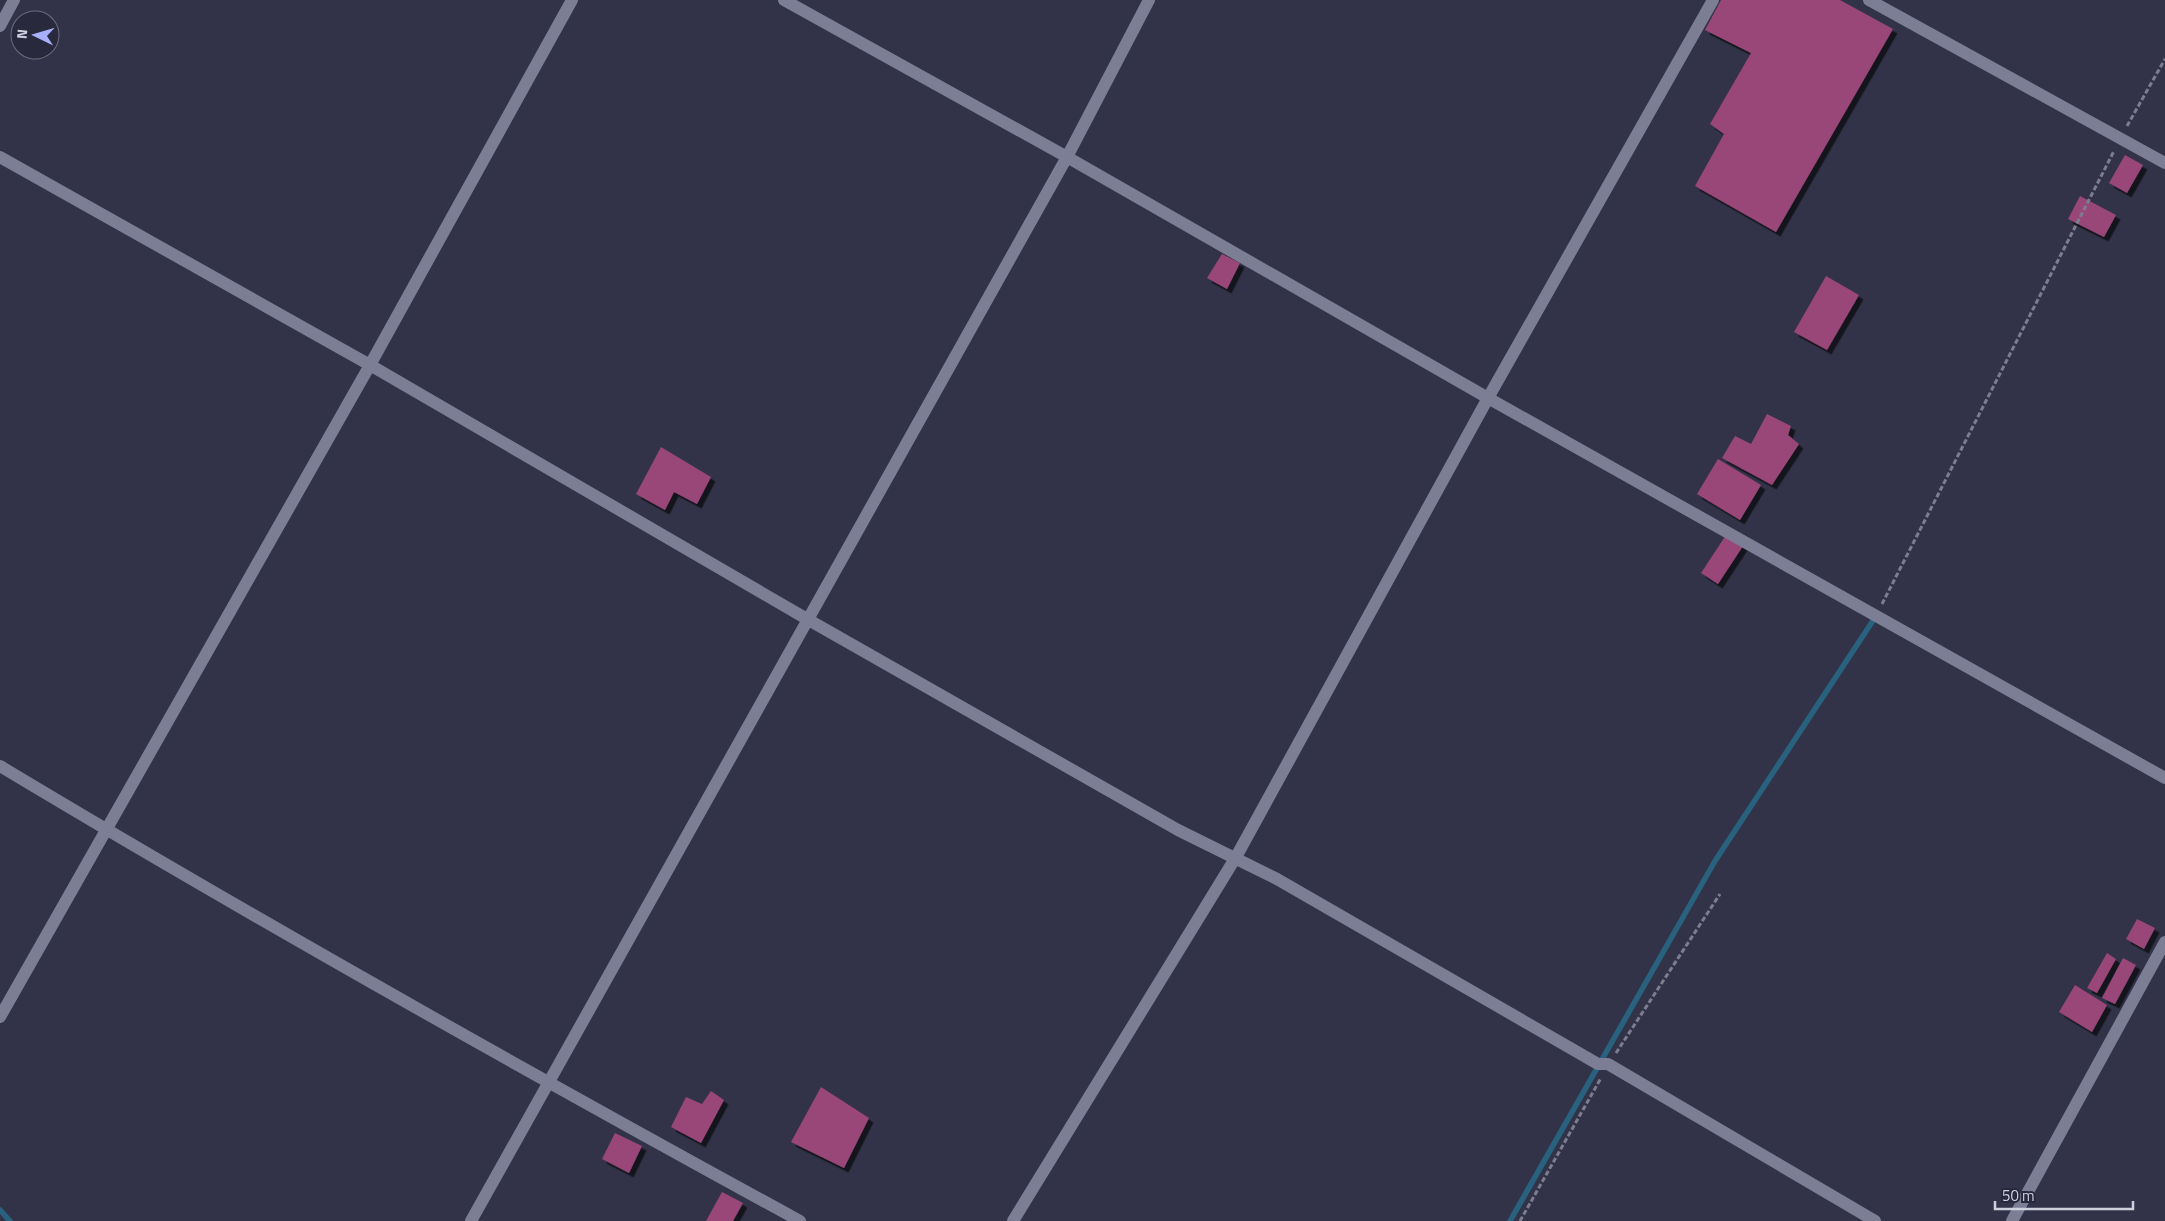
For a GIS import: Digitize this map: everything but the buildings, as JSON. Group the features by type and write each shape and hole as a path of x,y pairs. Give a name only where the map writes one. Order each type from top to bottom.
{"street":[{"path":"0,26 14,0"},
{"path":"0,1017 370,365 572,0"},
{"path":"784,0 1067,157 1488,398 2165,778"},
{"path":"471,1221 1067,157 1149,0"},
{"path":"1013,1221 1236,857 1488,398 1714,0"},
{"path":"1869,0 2165,163"},
{"path":"0,157 370,365 807,619 1178,830 1236,857 1598,1064 1608,1064 1874,1221"},
{"path":"0,766 106,830 548,1083 800,1221"},
{"path":"2012,1221 2165,942"}],"path":[{"path":"1876,616 2120,138 2165,59"}],"waterway":[{"path":"1510,1221 1715,861 1876,616"},
{"path":"0,1210 10,1221"}]}
